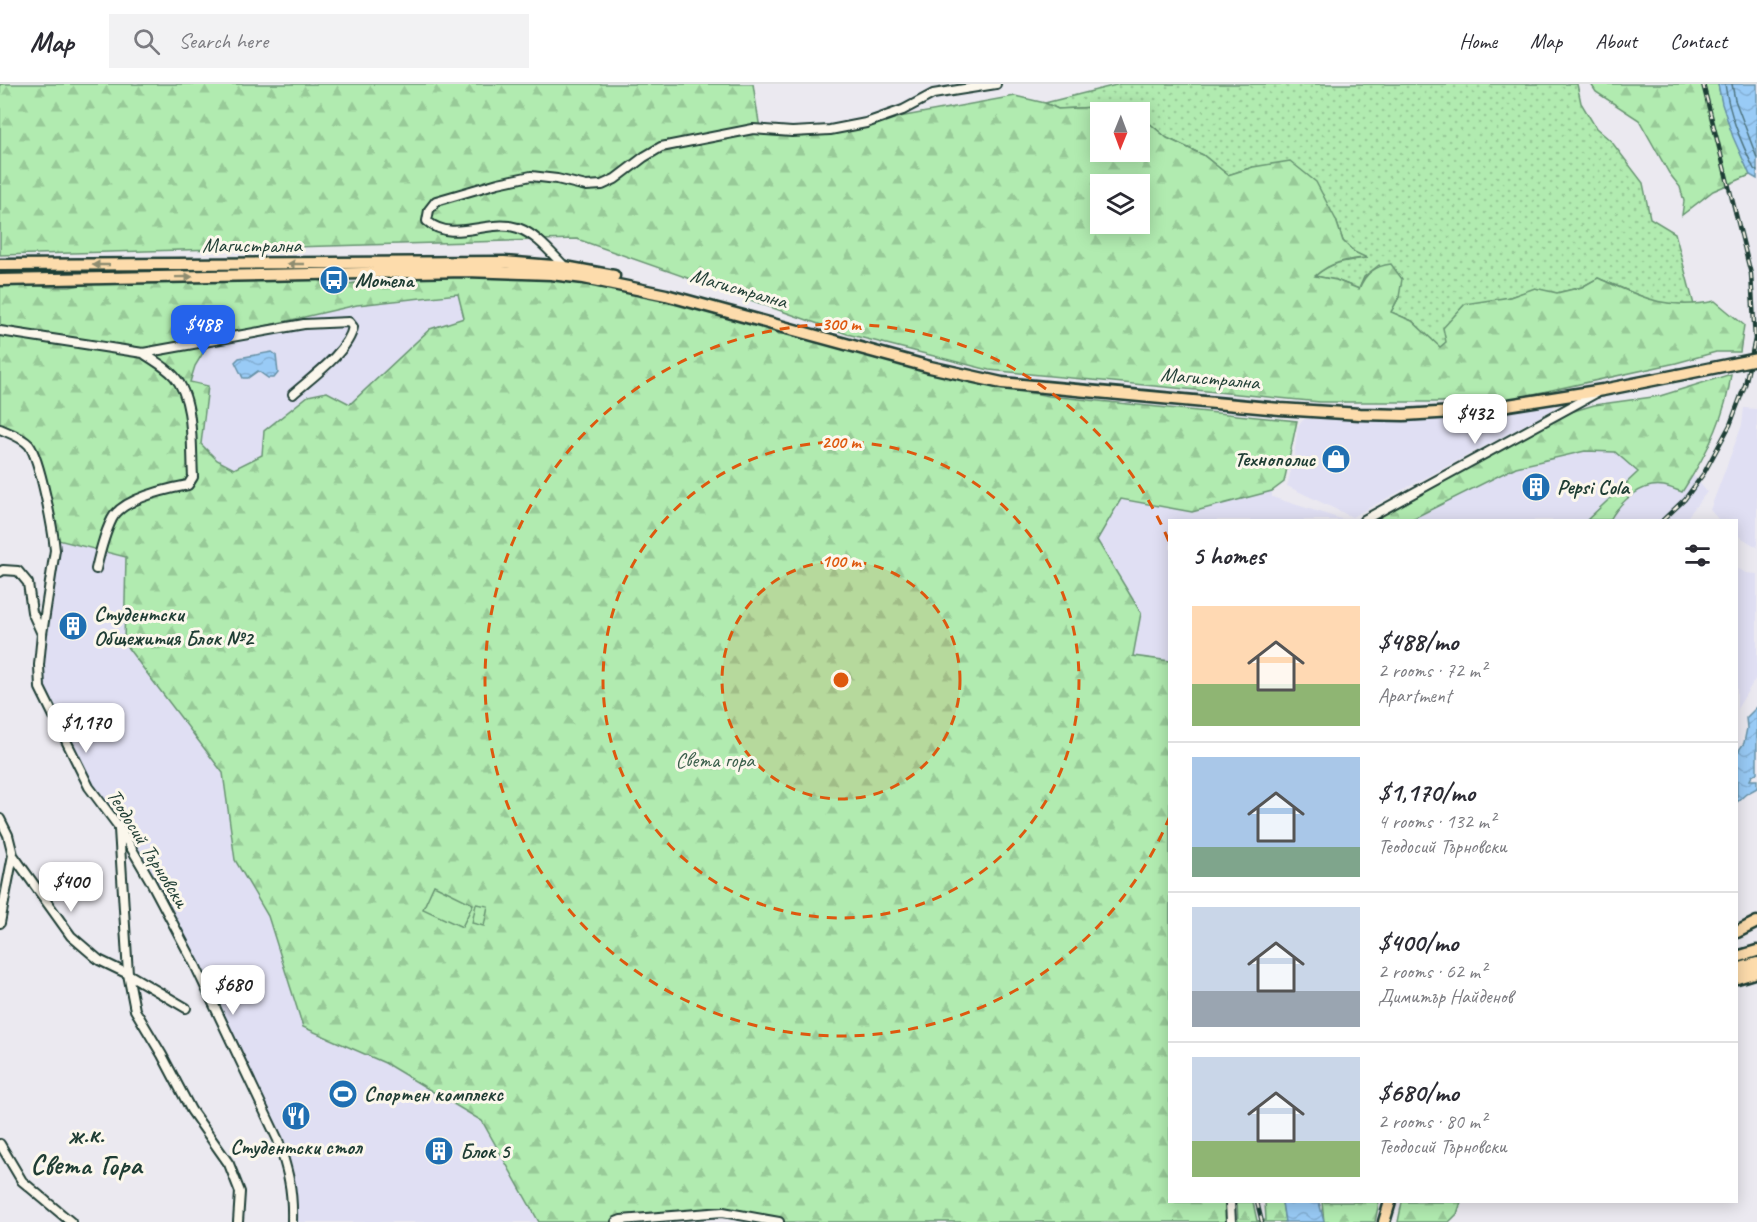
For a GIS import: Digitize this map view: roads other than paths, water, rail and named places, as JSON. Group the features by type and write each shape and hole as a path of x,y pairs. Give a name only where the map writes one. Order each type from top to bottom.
{"main road":[{"name":"Магистрална","path":"0,265 504,262 565,267 667,288 931,363 1003,378 1100,389 1306,406 1404,410 1497,407"},
{"name":"Магистрална","path":"0,279 485,271 551,274 584,278 666,295 930,367 1002,383 1268,408 1359,414 1433,413 1497,407 1603,390 1757,359"},
{"path":"1738,932 1757,922"},
{"path":"1738,957 1757,951"},
{"path":"1738,969 1757,963"},
{"path":"1738,978 1757,974"},
{"path":"1384,1222 1390,1203"}],"street":[{"path":"565,267 543,244 518,228 503,226 453,231 435,228 427,221 429,210 436,201 450,196 531,176 586,186 602,185 615,179 661,147 753,129 792,132 830,130 866,123 903,110 933,94 996,84"},
{"path":"0,331 143,353 304,324 349,322 353,327 351,335 342,347 293,394"},
{"path":"96,569 103,541 116,513 134,502 165,489 188,485 193,477 188,407 183,391 174,376 143,353"},
{"path":"1366,519 1603,390"},
{"name":"Теодосий Търновски","path":"0,429 25,441 30,446 34,453 49,511 54,550 42,634 39,665 40,688 89,787 119,827 195,965 278,1140 293,1194 292,1222"},
{"path":"0,572 3,570 18,572 28,583 32,612 42,634"},
{"path":"0,819 8,835 13,855 71,936 99,960 186,1008"},
{"path":"119,827 128,974 135,1010 162,1054 191,1110 235,1176 240,1192 238,1222"},
{"path":"0,923 13,855"},
{"path":"0,1144 22,1181 71,1222"},
{"path":"1230,1203 1232,1222"},
{"path":"616,1222 723,1212 779,1222"}],"water":[{"path":"1718,84 1757,84 1757,179 1750,175 1733,137"},
{"path":"272,352 276,355 278,373 274,378 268,378 258,371 248,378 243,378 235,362 239,358"},
{"path":"1757,707 1757,773 1750,780 1757,780 1757,788 1738,801 1738,752 1744,743 1746,718"},
{"path":"1282,1203 1319,1203 1324,1222 1285,1222"}],"railway":[{"path":"1664,519 1685,499 1704,473 1730,425 1745,385 1755,339 1751,274 1703,84"},
{"path":"1257,1203 1262,1222"}],"place":[{"name":"Мотела","path":"334,280"},
{"name":"Технополис","path":"1336,459"},
{"name":"Pepsi Cola","path":"1536,487"},
{"name":"Студентски Общежития Блок №2","path":"73,626"},
{"name":"Спортен комплекс","path":"343,1094"},
{"name":"Студентски стол","path":"296,1116"},
{"name":"Блок 5","path":"439,1151"}],"district":[{"name":"ж.к. Света Гора","path":"86,1150"}],"park label":[{"name":"Света гора","path":"715,760"}]}
